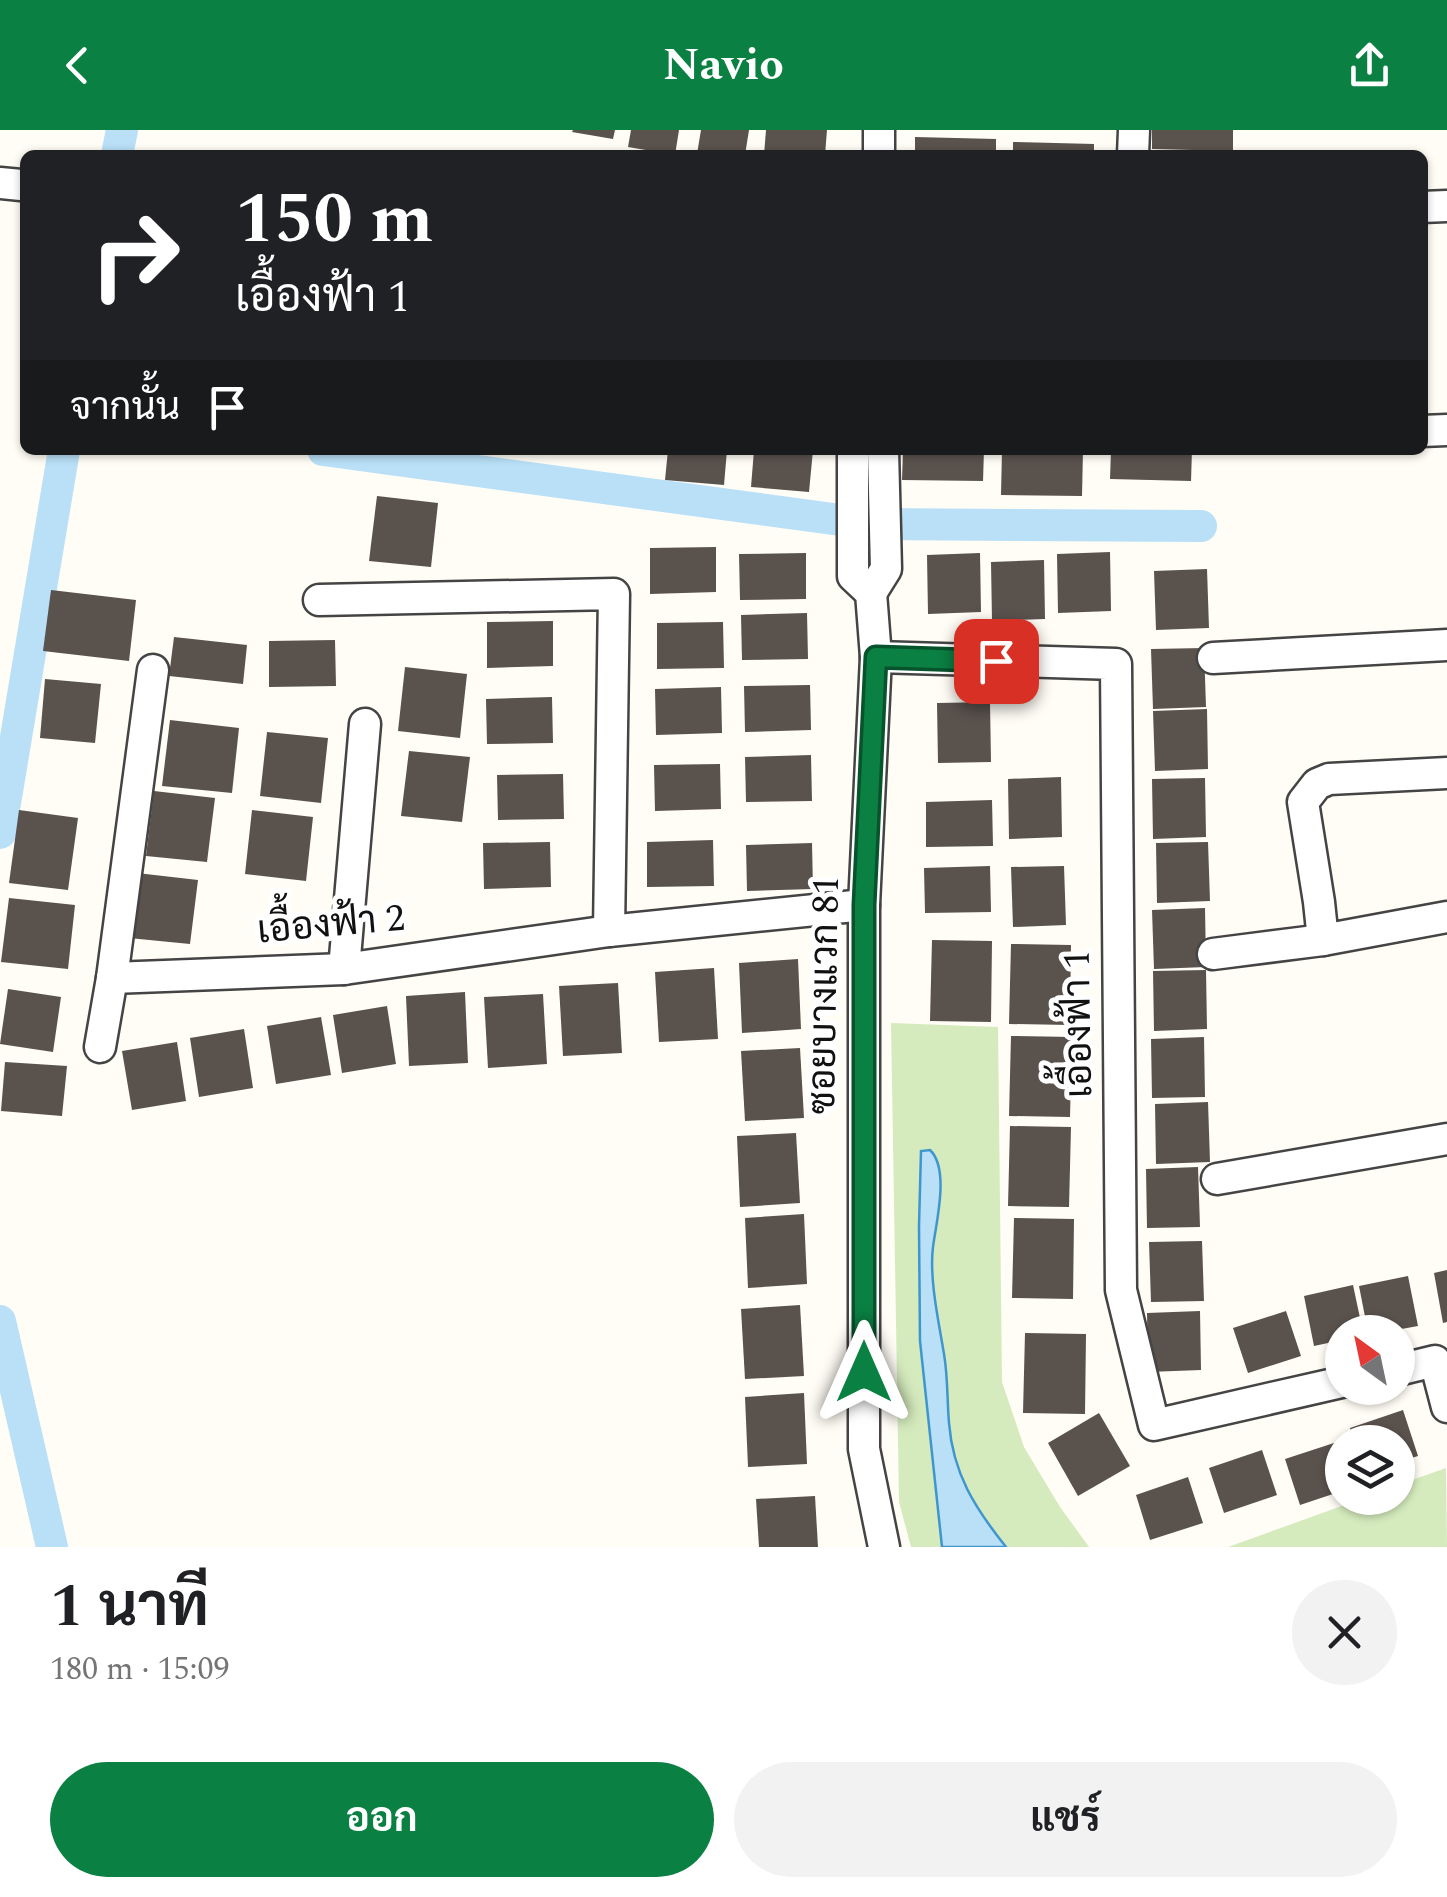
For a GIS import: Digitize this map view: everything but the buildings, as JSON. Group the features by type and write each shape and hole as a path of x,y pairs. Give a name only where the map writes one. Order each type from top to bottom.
{"street":[{"name":"ซอยบางแวก 81","path":"854,455 876,657 864,905 864,1449 884,1547"},
{"path":"870,579 882,455"},
{"path":"319,600 614,594 609,931"},
{"path":"1213,658 1447,645"},
{"name":"เอื้องฟ้า 1","path":"876,657 1116,664 1121,1290 1154,1425 1325,1386"},
{"path":"100,1046 152,670"},
{"path":"344,969 365,724"},
{"path":"1323,940 1303,802 1317,784 1329,779 1447,773"},
{"name":"เอื้องฟ้า 2","path":"112,978 344,969 609,931 864,905"},
{"path":"1213,954 1323,940 1447,917"},
{"path":"1217,1179 1447,1139"},
{"path":"1415,1366 1435,1361 1447,1407"}],"green space":[{"path":"891,1023 998,1027 1002,1382 1024,1447 1089,1547 911,1547 899,1502"},
{"path":"1446,1468 1447,1547 1228,1547 1325,1512 1415,1515 1415,1479"}],"water":[{"path":"930,1150 941,1183 932,1273 951,1441 967,1490 1006,1547 942,1547 920,1341 921,1151"}],"waterway":[{"path":"118,150 122,130"},
{"path":"0,833 63,455"},
{"path":"360,455 870,524 1201,526"},
{"path":"0,1321 52,1547"}],"route":[{"path":"864,1372 864,905 876,657 996,661"}]}
